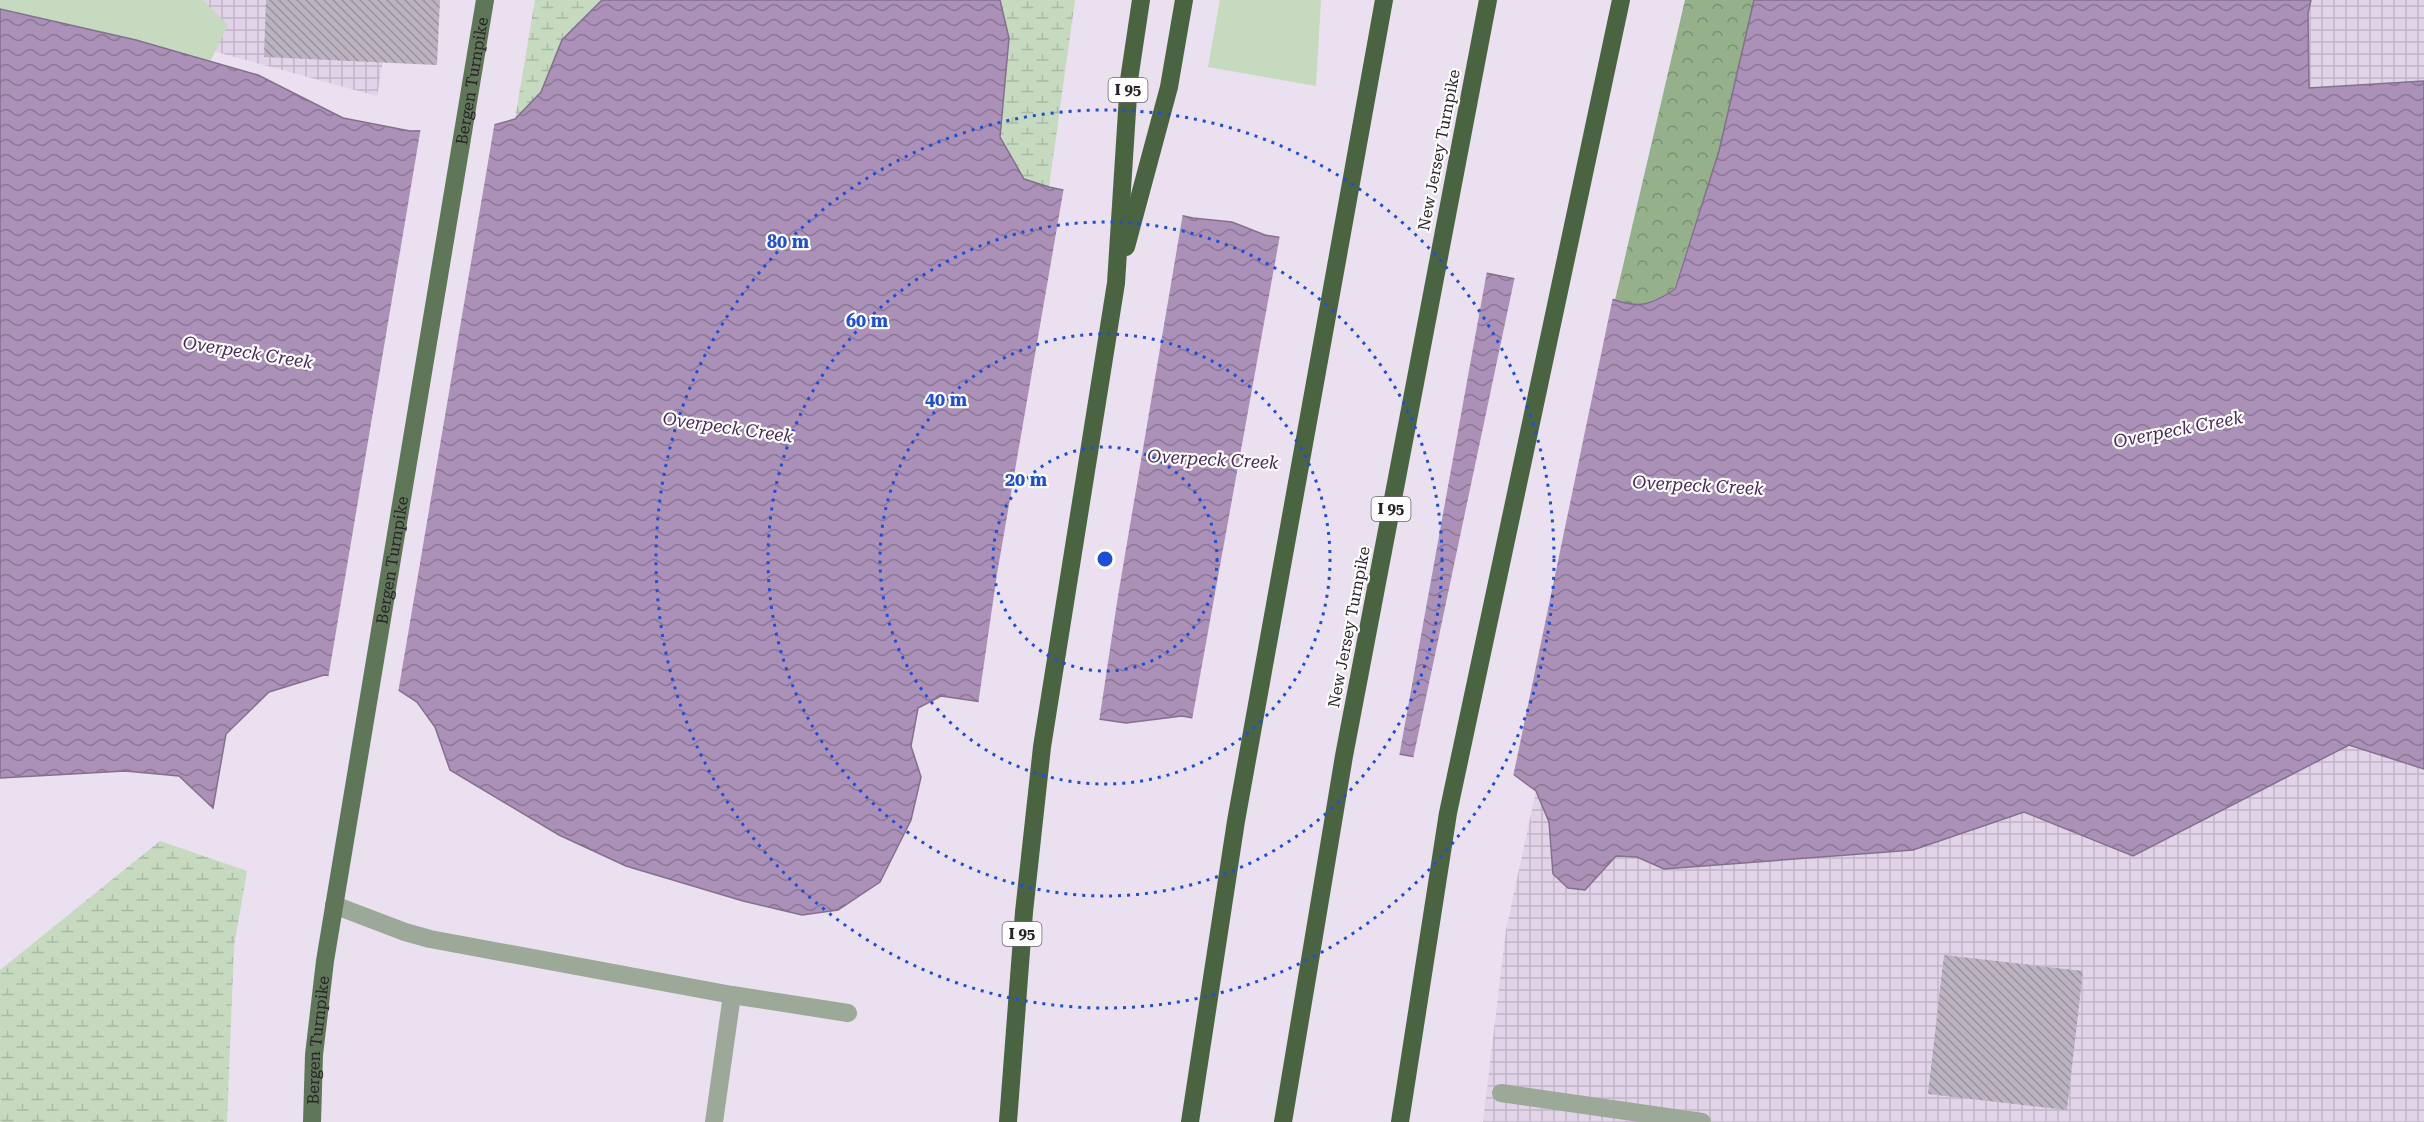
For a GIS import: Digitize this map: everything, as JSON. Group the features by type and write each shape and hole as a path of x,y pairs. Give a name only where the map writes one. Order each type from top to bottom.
{"highway":[{"name":"I 95","path":"1008,1122 1024,912 1042,747 1116,283 1129,80 1141,0"},
{"name":"I 95","path":"1116,283 1169,87 1184,0"},
{"path":"1190,1122 1250,740 1382,0"},
{"name":"New Jersey Turnpike","path":"1283,1122 1344,756 1488,0"},
{"path":"1400,1122 1448,813 1621,0"}],"main road":[{"name":"Bergen Turnpike","path":"312,1122 315,1043 334,905 486,0"}],"lane":[{"path":"334,905 430,939 732,995 848,1013"},
{"path":"714,1122 732,995"},
{"path":"1501,1093 1702,1122"}],"shaded area":[{"path":"27,0 393,0 377,96"},
{"path":"2311,0 2424,0 2424,81 2308,88 2308,12"},
{"path":"2349,745 2424,769 2424,1122 1483,1122 1506,930 1536,791 1549,822 1553,874 1599,875 1616,856 1637,857 1664,869 1913,850 2024,812 2133,856"}],"green space":[{"path":"0,0 203,0 228,25 210,62 136,40 0,9"},
{"path":"535,0 602,0 562,40 541,92 515,119"},
{"path":"1000,0 1075,0 1049,187 1023,179 1000,138 1009,38"},
{"path":"1220,0 1321,0 1316,86 1208,67"},
{"path":"1685,0 1754,0 1719,151 1674,289 1646,304 1624,303 1615,300"},
{"path":"160,841 247,871 234,946 227,1122 0,1122 0,970"}],"water":[{"name":"Overpeck Creek","path":"602,0 1000,0 1009,38 1000,137 1024,179 1049,187 1193,218 1232,222 1265,235 1491,274 1624,303 1646,304 1675,289 1719,151 1754,0 2311,0 2308,13 2309,88 2424,81 2424,769 2349,745 2133,856 2024,812 1913,850 1664,869 1637,857 1616,856 1585,890 1568,888 1553,874 1549,822 1536,791 1513,774 1182,716 1126,723 941,696 918,708 911,746 921,777 911,820 880,882 838,910 802,915 743,901 626,866 559,835 450,770 435,727 417,702 391,685 360,678 324,675 269,692 226,734 213,808 179,776 125,771 0,778 0,9 136,40 258,75 343,118 410,131 476,130 515,119 541,92 562,40"}],"pier":[{"path":"495,121 398,693 390,688 360,681 328,679 421,127 475,127"},
{"path":"1064,187 1183,213 1099,722 978,705 997,574"},
{"path":"1280,235 1487,271 1399,757 1192,720"},
{"path":"1515,276 1613,297 1513,777 1413,759"}],"building":[{"path":"266,0 440,0 437,65 264,57"},
{"path":"1944,955 2083,971 2067,1110 1928,1094"}]}
